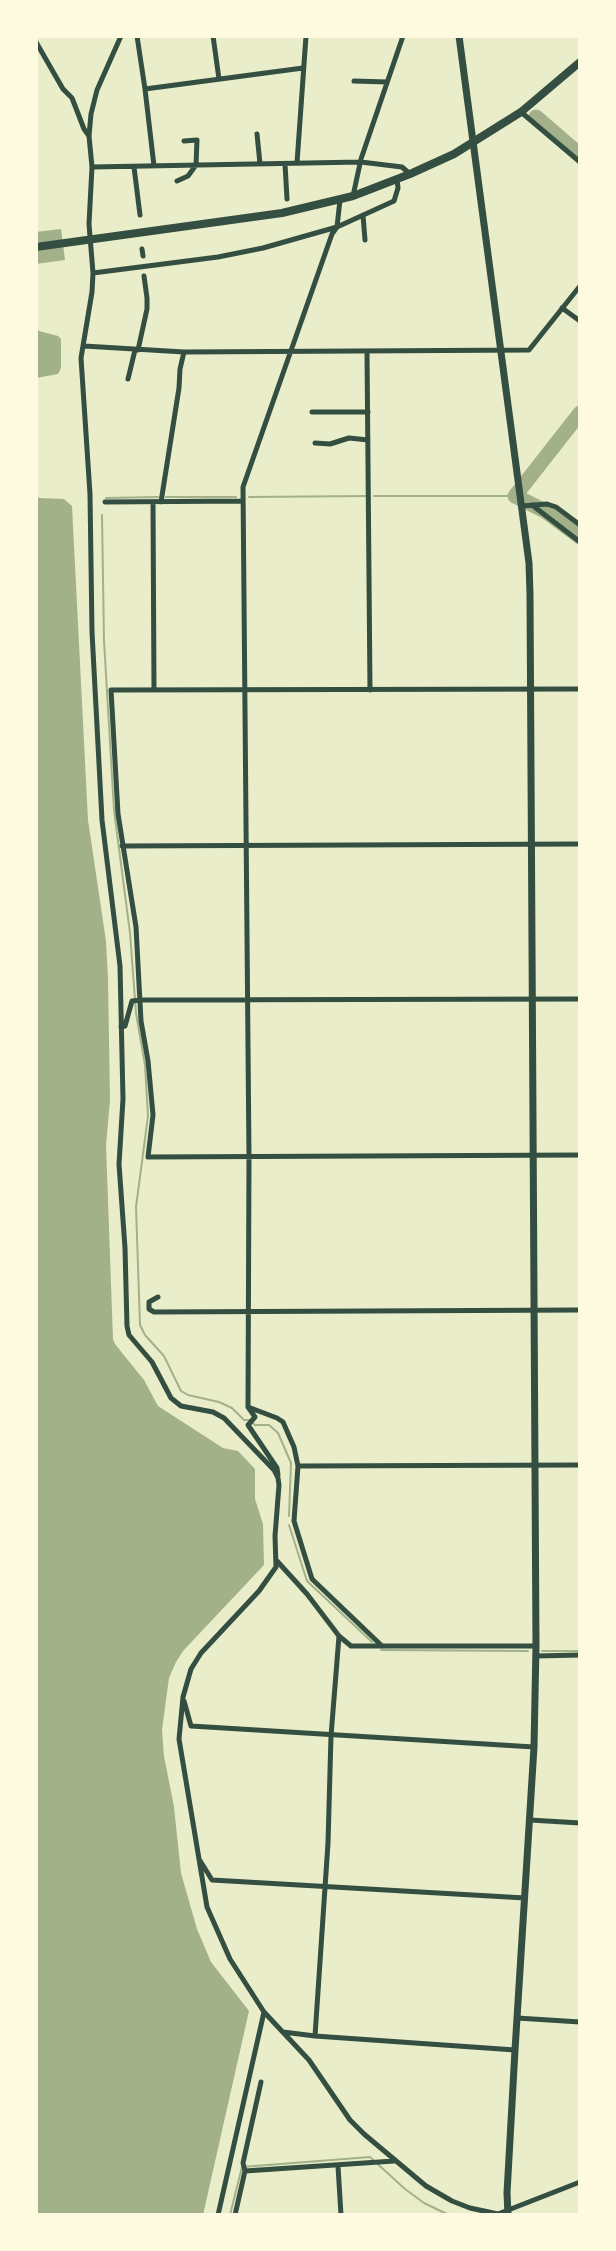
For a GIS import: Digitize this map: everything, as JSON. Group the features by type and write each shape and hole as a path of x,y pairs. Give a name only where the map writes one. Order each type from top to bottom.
{"main road":[{"path":"36,247 245,219 353,196 454,154 520,112 580,62"}],"street":[{"path":"121,36 93,103 89,136 92,167 88,240 93,273 81,358 90,494 102,820 120,966 123,1100 119,1164 129,1335 152,1362 176,1403 213,1412 224,1418 261,1456 278,1478"},
{"path":"136,36 154,166"},
{"path":"213,36 219,79"},
{"path":"297,162 306,36"},
{"path":"353,196 360,162 403,36"},
{"path":"459,36 529,563 536,1656 534,1747 515,2050 508,2212"},
{"path":"36,42 63,89 72,98 89,136"},
{"path":"145,89 303,68"},
{"path":"354,81 387,82"},
{"path":"520,112 580,162"},
{"path":"257,134 260,164"},
{"path":"177,181 188,176 196,165 197,140 184,141"},
{"path":"92,167 360,162 402,167 410,174"},
{"path":"285,164 287,199"},
{"path":"134,167 140,215"},
{"path":"93,273 218,257 263,248 337,227 394,201 398,188 397,179"},
{"path":"340,200 337,227 332,234 243,487 244,845 249,1158 248,1407 255,1417 251,1422 278,1468 275,1536 277,1561 274,1571 259,1591 201,1653 191,1669 183,1697 179,1739 197,1856 207,1907 213,1924 230,1959 264,2012 314,2067 350,2120 394,2161 426,2186 452,2201 488,2213 508,2212 580,2182"},
{"path":"363,215 365,240"},
{"path":"142,249 143,256"},
{"path":"128,379 147,309 144,276"},
{"path":"84,346 184,352 529,350 580,286"},
{"path":"562,308 580,321"},
{"path":"367,351 370,690"},
{"path":"161,501 184,352"},
{"path":"312,412 368,412"},
{"path":"315,443 330,444 349,438 368,440"},
{"path":"105,502 243,501"},
{"path":"153,502 154,690"},
{"path":"522,506 547,504 556,507 580,525"},
{"path":"532,505 580,542"},
{"path":"580,689 111,690 118,814 136,927 137,1001 148,1061 153,1115 147,1157 580,1155"},
{"path":"122,846 580,844"},
{"path":"137,1001 580,999"},
{"path":"121,1027 125,1026 137,1001"},
{"path":"158,1297 149,1302 149,1309 154,1312 580,1310"},
{"path":"248,1407 283,1422 294,1447 298,1466 294,1521 312,1579 382,1646"},
{"path":"298,1466 580,1465"},
{"path":"277,1561 307,1594 339,1636 351,1646 536,1646"},
{"path":"315,2036 328,1843 331,1736 339,1636"},
{"path":"536,1656 580,1655"},
{"path":"183,1697 191,1726 534,1747"},
{"path":"530,1820 580,1823"},
{"path":"197,1856 212,1880 525,1898"},
{"path":"218,2215 264,2012"},
{"path":"517,2018 580,2022"},
{"path":"283,2031 315,2036 515,2050"},
{"path":"235,2215 245,2172 243,2163 261,2082"},
{"path":"245,2172 394,2161"},
{"path":"338,2166 341,2215"}],"shaded area":[{"path":"61,229 65,260 36,264 36,232"},
{"path":"36,328 61,339 61,368 58,374 36,378"},
{"path":"36,496 64,499 72,506 88,820 106,941 108,979 110,1100 106,1145 113,1339 144,1380 158,1406 223,1448 238,1451 255,1469 255,1499 263,1524 264,1565 183,1651 176,1662 169,1678 162,1730 181,1873 197,1929 211,1962 249,2011 203,2215 36,2215"}],"waterway":[{"path":"536,117 580,155"},
{"path":"580,413 515,496 545,511 580,537"},
{"path":"249,497 367,496"},
{"path":"374,496 510,496"},
{"path":"106,498 158,497"},
{"path":"166,497 236,497"},
{"path":"102,515 104,641 114,810 130,933 136,1013 145,1065 148,1116 136,1207 140,1325 145,1335 164,1356 181,1391 188,1395 219,1402 232,1408 244,1420 249,1420 255,1425 269,1425 278,1433 291,1463 289,1516"},
{"path":"289,1525 307,1581 372,1642"},
{"path":"381,1650 528,1651"},
{"path":"542,1651 580,1651"},
{"path":"230,2215 242,2167 370,2157 424,2203 449,2215"}]}
